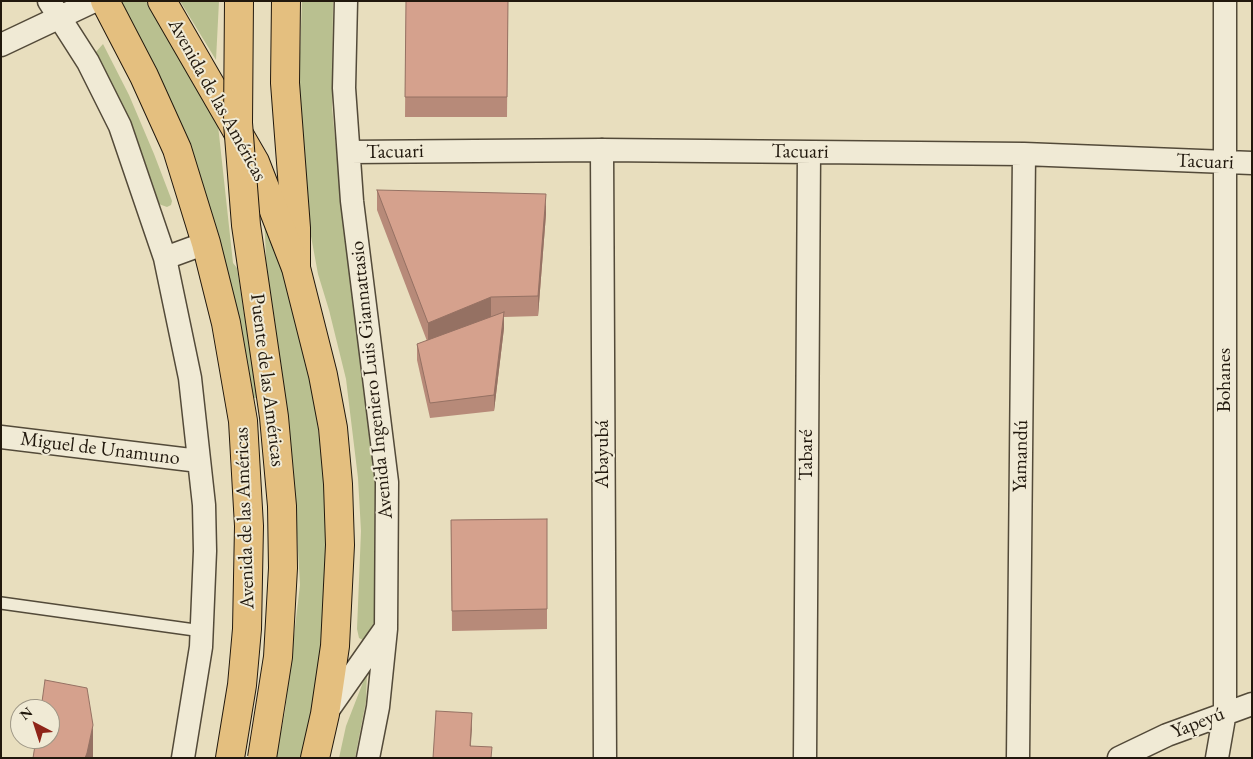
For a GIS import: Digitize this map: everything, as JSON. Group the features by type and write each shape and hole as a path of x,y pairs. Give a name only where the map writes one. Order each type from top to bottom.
{"main road":[{"name":"Avenida de las Américas","path":"104,1 144,76 177,149 206,243 226,323 243,421 249,526 247,629 242,685 230,758"},
{"name":"Avenida de las Américas","path":"162,1 255,162 296,268 323,375 333,428 338,484 340,545 335,646 325,714 315,758"},
{"name":"Puente de las Américas","path":"239,1 238,123 246,225 274,417 282,506 283,568 278,657 262,758"},
{"path":"286,1 285,82 296,228 296,268"}],"street":[{"path":"1,45 54,10 94,1"},
{"name":"Avenida Ingeniero Luis Giannattasio","path":"346,1 344,88 352,201 387,482 386,629 378,707 368,758"},
{"name":"Bohanes","path":"1216,758 1225,712 1225,1"},
{"name":"Avenida de las Américas","path":"54,10 88,62 120,126 165,258 190,378 206,551 202,632 194,699 183,758"},
{"name":"Tacuari","path":"348,152 602,150 1024,154 1252,163"},
{"name":"Abayubá","path":"602,150 605,758"},
{"name":"Tabaré","path":"805,758 809,153"},
{"name":"Yamandú","path":"1018,758 1024,154"},
{"path":"165,258 206,243"},
{"name":"Miguel de Unamuno","path":"1,437 199,461"},
{"path":"325,714 386,629"},
{"name":"Yapeyú","path":"1119,758 1167,735 1225,712 1252,704"}],"lane":[{"path":"1,603 202,632"}],"green space":[{"path":"118,1 146,1 217,116 233,263 237,268 257,398 252,398"},
{"path":"180,1 219,1 216,60"},
{"path":"302,1 333,1 332,107 344,231 375,483 374,623 363,640 359,638 357,629 361,531 358,478 346,379 318,274 308,220 298,105"},
{"path":"103,44 129,95 154,154 172,201 171,205 167,207 156,203 95,53"},
{"path":"264,213 293,304 314,399 327,494 328,562 324,638 311,724 302,758 276,758 285,711 300,585 293,464 267,281"},
{"path":"367,672 366,701 355,758 339,758 346,726"}],"building":[{"path":"406,1 508,1 507,97 405,97"},
{"path":"377,190 546,194 538,296 491,297 428,323"},
{"path":"504,312 494,395 430,403 417,344"},
{"path":"547,519 547,609 452,611 451,520"},
{"path":"45,680 87,688 93,725 85,758 33,758 34,749 60,749 60,699 42,699"},
{"path":"436,711 472,713 470,746 492,747 491,758 433,758"}]}
